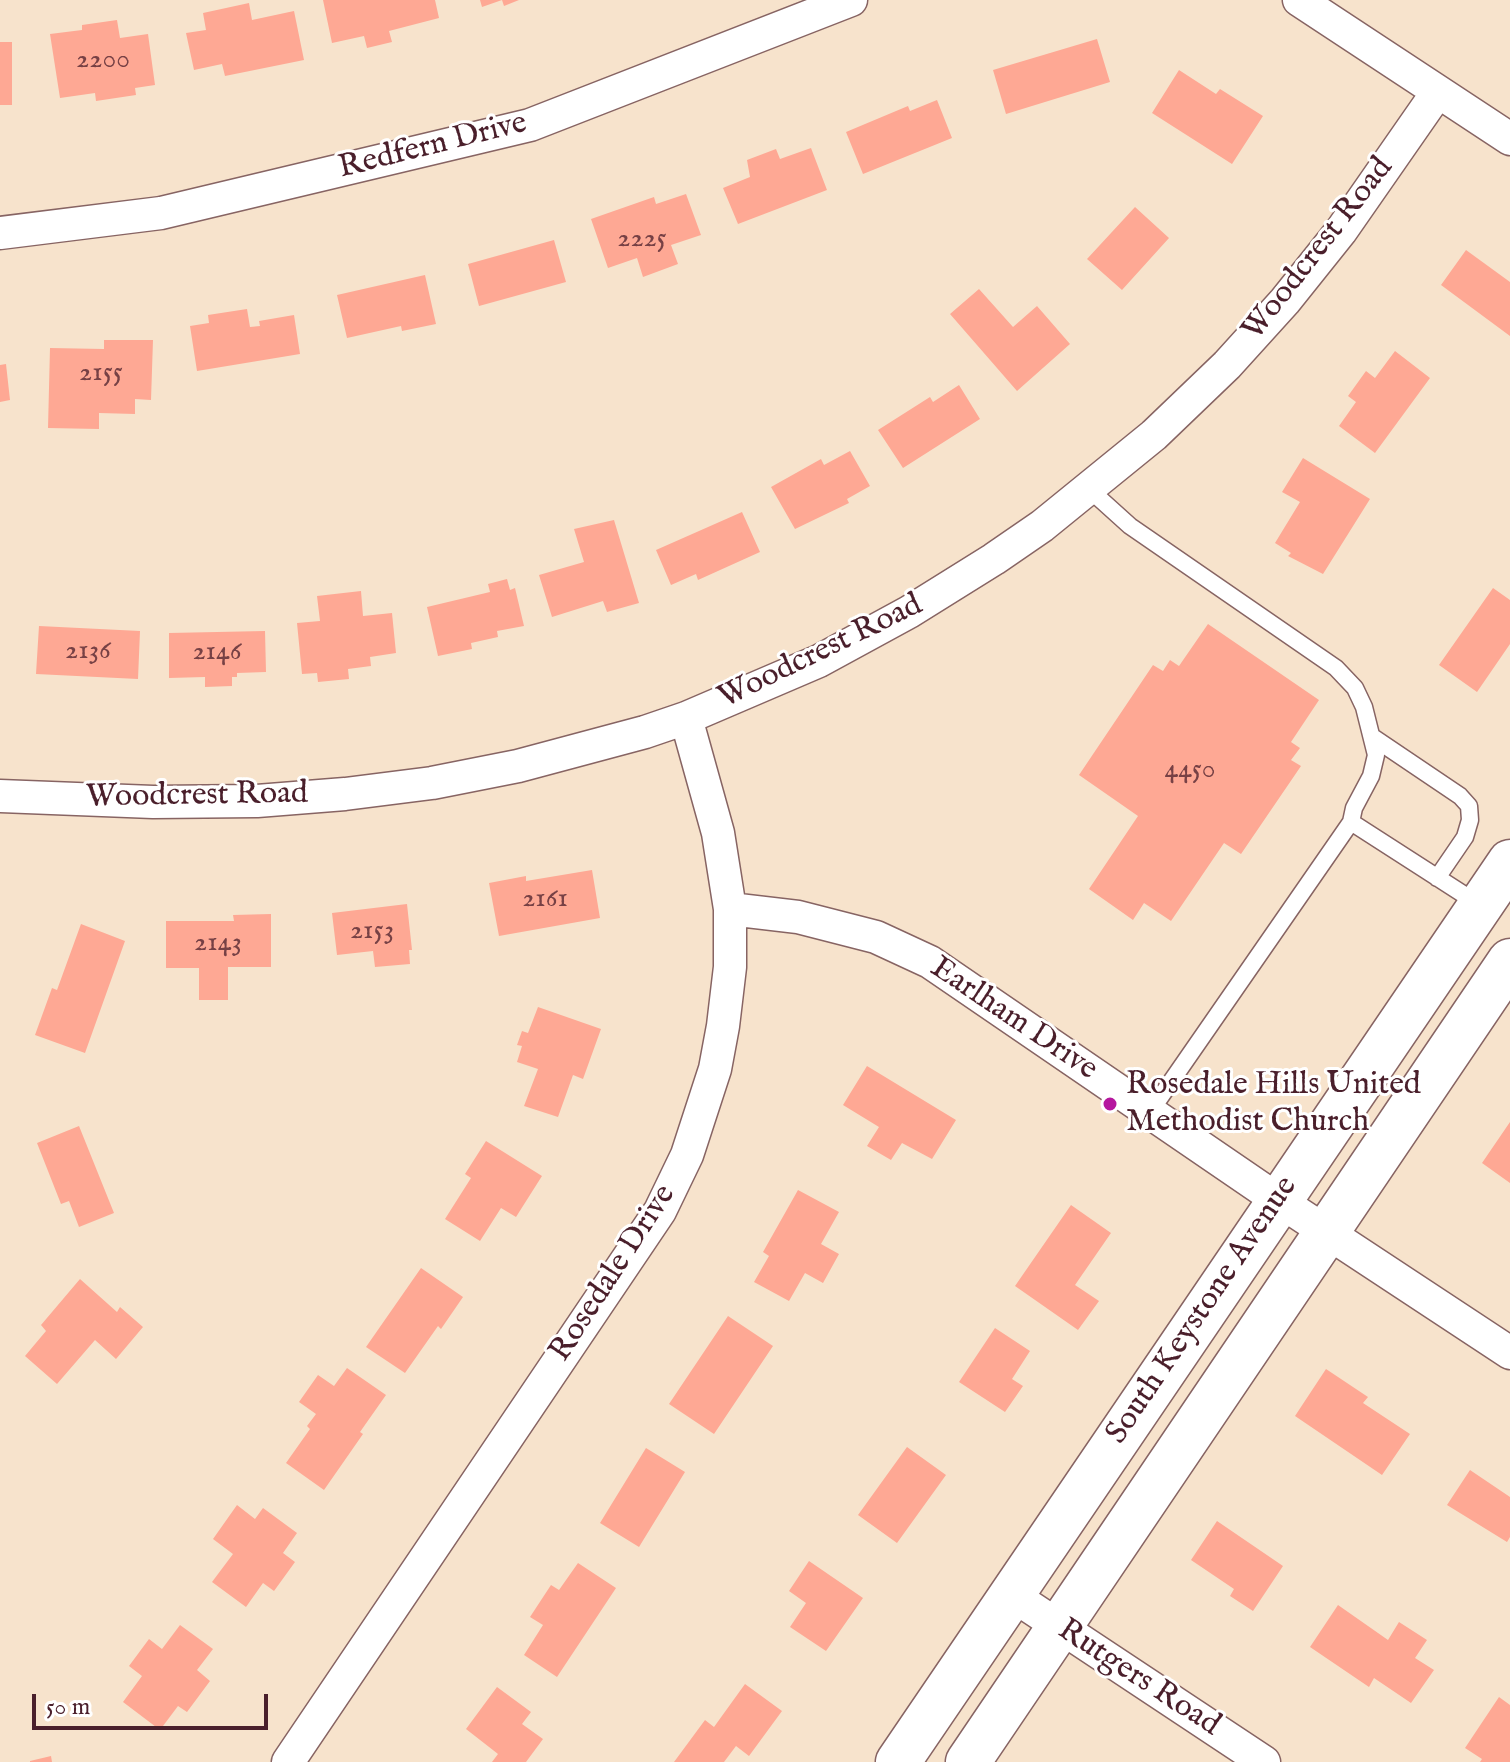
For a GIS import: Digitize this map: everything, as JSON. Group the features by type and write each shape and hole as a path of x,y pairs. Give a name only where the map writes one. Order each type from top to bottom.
{"main road":[{"name":"South Keystone Avenue","path":"898,1762 1510,862"},
{"name":"South Keystone Avenue","path":"968,1762 1510,961"}],"street":[{"name":"Redfern Drive","path":"0,233 161,213 530,125 851,0"},
{"path":"1299,0 1510,139"},
{"name":"Woodcrest Road","path":"0,796 153,802 257,801 432,783 518,766 686,718 819,661 909,612 994,559 1089,489 1154,435 1227,365 1285,301 1341,231 1437,93"},
{"name":"Rosedale Drive","path":"288,1762 660,1211 687,1155 715,1069 723,1026 730,967 730,909 718,833 686,718"},
{"name":"Earlham Drive","path":"730,909 798,917 876,937 930,962 1278,1200 1510,1353"},
{"name":"Rutgers Road","path":"1012,1595 1264,1762"}],"lane":[{"path":"1089,489 1130,526 1336,668 1355,688 1374,738 1376,755 1371,776 1354,808 1351,822 1150,1112"},
{"path":"1374,738 1460,796 1469,806 1470,820 1465,837 1437,878"},
{"path":"1351,822 1481,906"}],"building":[{"path":"323,0 435,0 439,18 389,31 392,42 367,48 364,36 332,43"},
{"path":"480,0 502,0 482,7"},
{"path":"502,0 519,0 504,6"},
{"path":"249,3 252,20 294,11 304,60 225,76 222,64 194,70 186,33 206,30 203,13"},
{"path":"117,20 120,38 148,34 155,85 135,88 136,95 96,101 95,93 60,98 50,34 82,30 82,25"},
{"path":"1097,39 1110,82 1006,114 993,70"},
{"path":"0,42 12,42 12,105 0,105"},
{"path":"1179,70 1216,94 1220,89 1263,116 1232,164 1152,113"},
{"path":"937,100 952,138 863,174 846,132 908,106 910,111"},
{"path":"811,148 827,190 738,224 723,188 750,177 747,160 776,149 780,159"},
{"path":"686,194 701,235 671,245 678,264 643,277 637,258 608,268 591,219 654,197 656,204"},
{"path":"1135,207 1169,238 1122,290 1087,259"},
{"path":"554,240 566,282 479,306 468,264"},
{"path":"1466,250 1510,282 1510,336 1441,285"},
{"path":"425,275 436,324 402,331 401,326 347,338 337,295"},
{"path":"979,289 1013,327 1037,306 1070,344 1017,391 950,314"},
{"path":"247,309 250,327 260,326 259,321 294,315 300,354 197,371 190,326 209,323 208,315"},
{"path":"104,340 153,340 151,400 135,399 135,414 99,413 99,429 48,428 50,348 104,349"},
{"path":"1395,351 1430,378 1375,453 1339,426 1356,402 1348,396 1366,371 1375,378"},
{"path":"6,364 10,400 0,402 0,365"},
{"path":"959,385 980,419 903,468 878,430 930,397 933,402"},
{"path":"850,451 870,486 847,499 849,503 795,529 771,487 821,459 824,465"},
{"path":"1303,458 1370,499 1323,574 1288,556 1291,553 1275,543 1300,502 1282,492"},
{"path":"742,512 760,552 698,580 696,574 671,585 656,550"},
{"path":"614,520 639,603 607,612 603,601 552,617 539,575 584,562 574,529"},
{"path":"507,579 510,590 515,588 524,626 497,631 498,637 471,643 472,649 438,656 427,607 490,592 488,584"},
{"path":"1493,588 1510,600 1510,644 1477,692 1439,665"},
{"path":"361,591 363,616 392,613 396,653 370,657 371,666 348,669 349,679 318,682 317,673 302,674 297,623 320,621 317,596"},
{"path":"1208,624 1319,700 1291,742 1300,748 1291,760 1301,766 1241,854 1224,843 1171,921 1144,903 1133,920 1089,889 1138,816 1079,775 1153,665 1163,671 1170,660 1179,666"},
{"path":"39,626 140,631 138,679 36,674"},
{"path":"265,631 266,672 237,673 237,677 232,677 232,686 205,687 205,677 169,678 169,633"},
{"path":"592,870 600,918 499,936 489,883 526,876 526,881"},
{"path":"407,904 412,950 409,950 410,964 375,967 373,951 337,955 332,913"},
{"path":"271,914 271,967 228,967 228,1000 199,1000 199,968 166,968 166,921 234,921 233,915"},
{"path":"81,924 125,941 85,1053 35,1035 52,988 57,990"},
{"path":"538,1007 601,1029 583,1079 573,1075 558,1117 524,1106 538,1069 517,1062 522,1046 517,1045 522,1031 528,1033"},
{"path":"867,1066 956,1120 932,1159 902,1143 891,1160 867,1146 879,1127 843,1105"},
{"path":"1510,1122 1510,1183 1482,1163"},
{"path":"79,1126 114,1213 79,1227 69,1201 61,1204 37,1143"},
{"path":"486,1141 542,1176 516,1217 501,1208 480,1241 445,1219 471,1178 465,1174"},
{"path":"798,1190 839,1212 821,1244 839,1254 823,1283 805,1273 789,1301 754,1282 769,1256 763,1252"},
{"path":"1071,1205 1111,1233 1075,1285 1099,1301 1078,1330 1015,1286"},
{"path":"421,1268 463,1297 405,1373 366,1347"},
{"path":"80,1279 117,1312 120,1307 143,1327 116,1359 95,1340 57,1384 25,1356 46,1331 41,1325"},
{"path":"728,1316 773,1346 714,1434 669,1404"},
{"path":"995,1328 1030,1351 1012,1379 1023,1386 1005,1412 959,1382"},
{"path":"347,1368 386,1395 324,1490 286,1463 310,1429 307,1426 316,1414 299,1402 318,1375 334,1386"},
{"path":"1326,1369 1368,1397 1363,1403 1410,1434 1382,1475 1295,1416"},
{"path":"907,1447 946,1475 897,1543 858,1515"},
{"path":"646,1448 685,1472 639,1547 600,1523"},
{"path":"1470,1470 1510,1497 1510,1537 1507,1542 1447,1505"},
{"path":"237,1505 255,1519 263,1508 297,1533 283,1553 295,1562 274,1591 263,1583 246,1607 212,1582 233,1554 213,1539"},
{"path":"1217,1521 1283,1566 1253,1611 1230,1596 1234,1589 1191,1560"},
{"path":"809,1561 863,1598 826,1651 790,1627 806,1603 789,1591"},
{"path":"578,1563 616,1588 557,1677 524,1655 543,1625 530,1617 551,1585 559,1590"},
{"path":"1338,1605 1388,1640 1399,1622 1427,1640 1415,1658 1434,1670 1411,1703 1374,1678 1369,1687 1310,1647"},
{"path":"180,1625 213,1649 197,1670 210,1681 187,1712 178,1706 160,1730 123,1702 142,1676 129,1666 149,1639 162,1649"},
{"path":"745,1684 782,1711 749,1756 736,1746 724,1762 674,1762 705,1720 714,1727"},
{"path":"497,1687 531,1712 522,1724 543,1739 526,1762 492,1762 498,1754 466,1729"},
{"path":"1499,1697 1510,1705 1510,1762 1480,1762 1482,1759 1465,1748"},
{"path":"51,1756 52,1762 30,1762 30,1761"}],"place":[{"name":"Rosedale Hills United Methodist Church","path":"1110,1104"}]}
